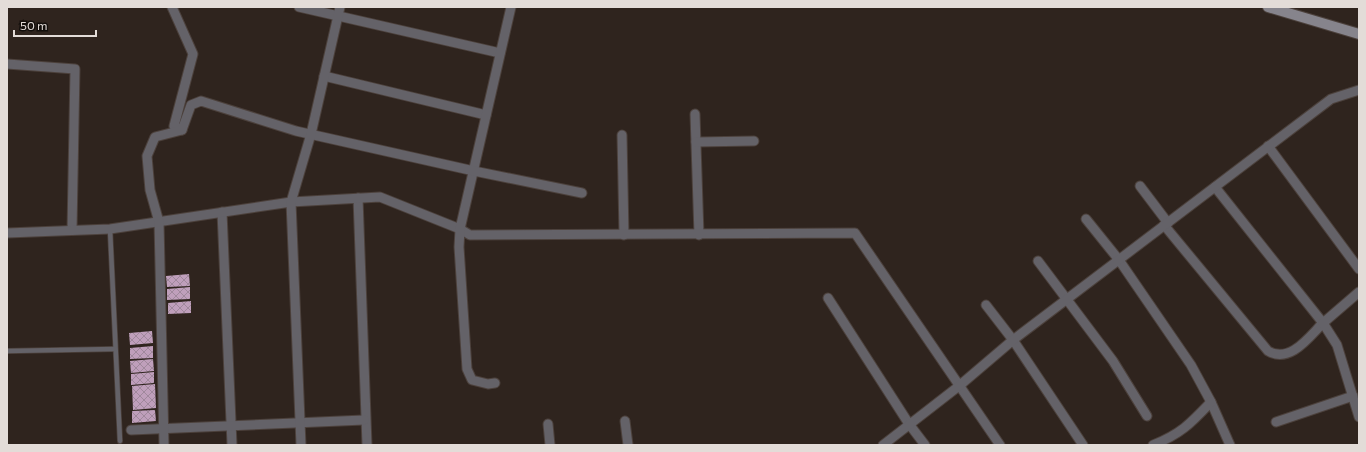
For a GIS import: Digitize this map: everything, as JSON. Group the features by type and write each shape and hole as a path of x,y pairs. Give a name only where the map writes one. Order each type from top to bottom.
{"main road":[{"path":"1268,7 1359,34"}],"street":[{"path":"172,7 193,54 174,126 182,130"},
{"path":"299,7 339,11 500,53"},
{"path":"495,383 488,384 472,380 467,369 459,247 460,229 511,7"},
{"path":"301,445 291,202 311,134 339,11"},
{"path":"7,64 75,69 72,230"},
{"path":"324,76 486,114"},
{"path":"883,445 959,386 1013,340 1330,99 1359,90"},
{"path":"182,130 191,105 201,101 238,114 311,134 474,172 582,193"},
{"path":"695,114 699,235"},
{"path":"164,445 159,222 150,190 147,156 155,137 182,130"},
{"path":"622,135 624,235"},
{"path":"696,142 754,141"},
{"path":"1268,146 1359,269"},
{"path":"1140,186 1166,224 1268,351 1278,355 1291,352 1298,348 1323,323 1359,292"},
{"path":"1215,187 1323,323 1337,344 1359,417"},
{"path":"7,233 110,229 291,202 380,197 460,229 470,236 855,233 1000,445"},
{"path":"358,198 364,420 367,445"},
{"path":"222,212 232,445"},
{"path":"1086,219 1119,260 1192,365 1211,402 1230,445"},
{"path":"1038,261 1113,361 1147,416"},
{"path":"828,298 909,424 925,445"},
{"path":"986,305 1013,340 1083,445"},
{"path":"1276,422 1353,396"},
{"path":"1153,445 1184,430 1211,402"},
{"path":"131,430 364,420"},
{"path":"625,421 628,445"},
{"path":"548,424 550,445"}],"lane":[{"path":"110,229 120,441"},
{"path":"7,351 115,349"},
{"path":"120,431 131,430"}],"building":[{"path":"189,274 190,286 167,287 166,276"},
{"path":"190,287 190,299 167,300 167,289"},
{"path":"191,301 191,313 168,314 168,303"},
{"path":"152,331 153,343 130,345 129,333"},
{"path":"153,346 153,358 130,359 130,348"},
{"path":"153,359 154,371 131,373 130,361"},
{"path":"154,372 154,383 131,385 131,374"},
{"path":"155,384 156,408 133,410 132,386"},
{"path":"155,410 156,421 132,423 132,411"}]}
